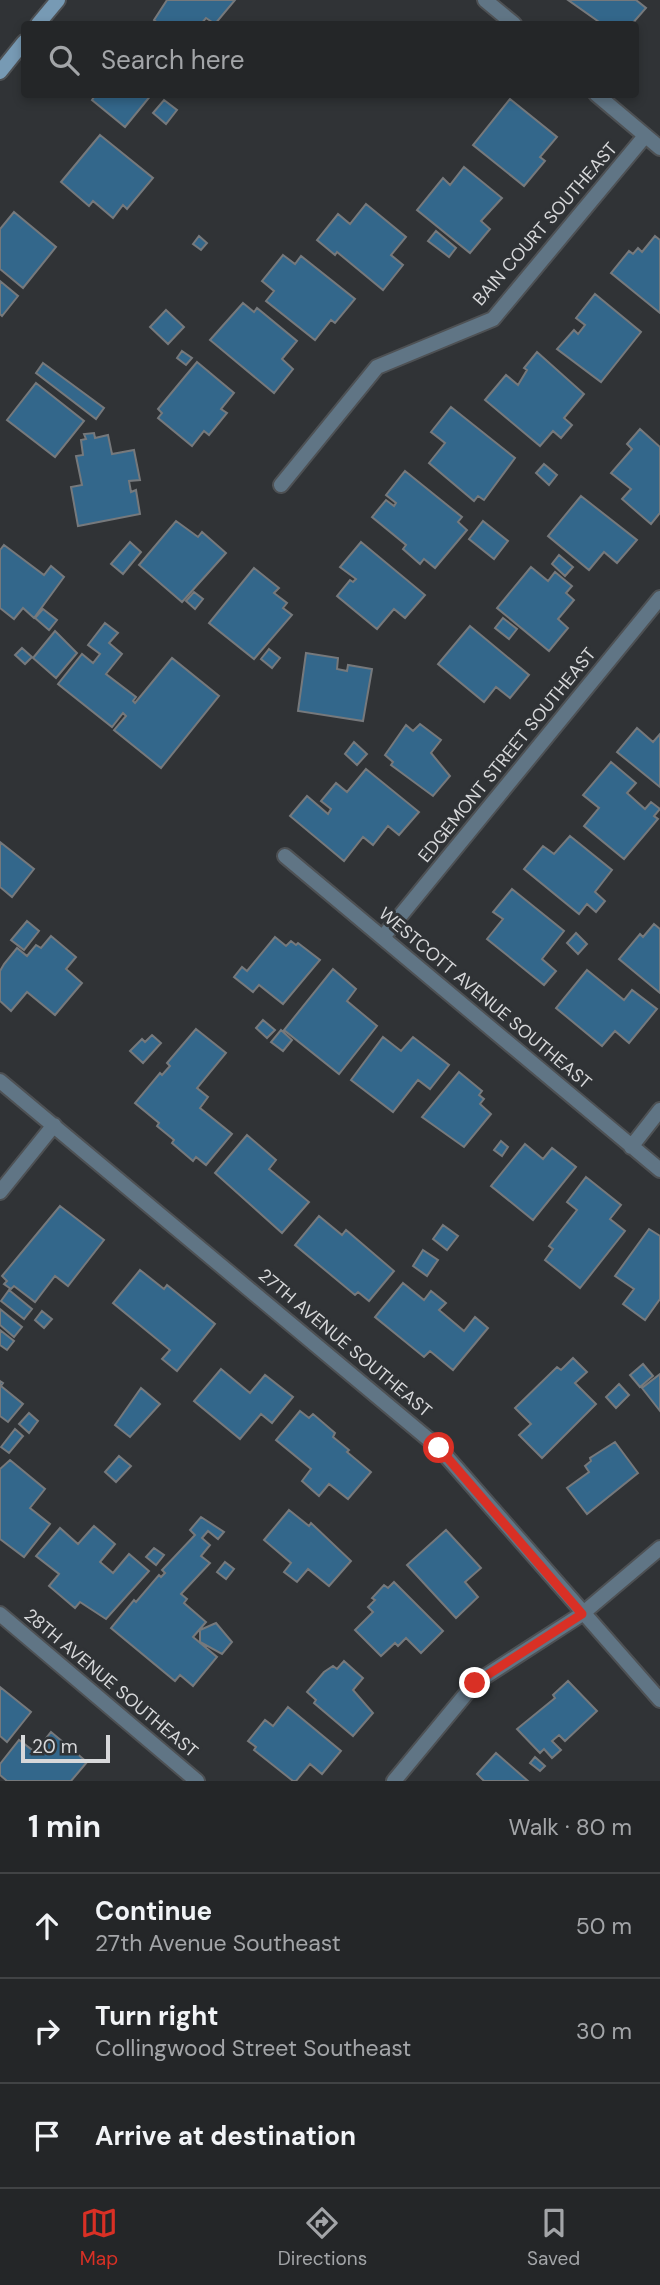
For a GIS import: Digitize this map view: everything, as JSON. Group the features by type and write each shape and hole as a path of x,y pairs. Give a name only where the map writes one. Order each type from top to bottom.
{"main road":[{"path":"40,21 58,0"},
{"path":"0,72 21,46"}],"street":[{"path":"485,0 510,21"},
{"path":"601,98 660,148"},
{"name":"BAIN COURT SOUTHEAST","path":"281,485 377,367 493,319 645,136"},
{"name":"EDGEMONT STREET SOUTHEAST","path":"383,937 660,598"},
{"name":"WESTCOTT AVENUE SOUTHEAST","path":"285,856 660,1170"},
{"name":"27TH AVENUE SOUTHEAST","path":"0,1081 439,1448 660,1700"},
{"path":"631,1147 660,1110"},
{"path":"0,1192 54,1125"},
{"path":"394,1781 475,1683 582,1614 660,1548"},
{"name":"28TH AVENUE SOUTHEAST","path":"0,1614 197,1781"}],"building":[{"path":"167,0 235,0 218,21 206,18 204,21 154,20"},
{"path":"568,0 636,0 646,8 635,21 598,21"},
{"path":"93,98 149,98 125,127 92,100"},
{"path":"510,99 557,137 540,157 545,161 524,186 473,145"},
{"path":"164,100 177,110 166,124 153,113"},
{"path":"100,135 153,178 127,209 123,205 113,218 93,201 89,206 61,182"},
{"path":"464,167 502,198 481,221 490,229 470,253 417,210 443,178 450,185"},
{"path":"366,204 406,237 391,255 403,265 383,290 337,252 335,255 317,240 338,214 350,224"},
{"path":"14,212 56,247 23,288 0,269 0,229"},
{"path":"436,231 456,248 449,257 428,241"},
{"path":"199,236 207,243 201,250 193,244"},
{"path":"655,236 660,240 660,313 611,273 629,251 633,254 638,248 642,252"},
{"path":"283,255 295,264 301,256 355,299 335,323 331,320 315,340 266,301 274,291 262,281"},
{"path":"0,281 18,296 2,316 0,314"},
{"path":"595,294 641,332 601,382 557,349 574,330 578,334 585,325 576,318"},
{"path":"243,303 254,312 257,308 297,341 282,359 293,369 274,393 210,340"},
{"path":"166,310 184,327 168,344 150,327"},
{"path":"182,351 192,358 186,365 177,358"},
{"path":"537,352 584,394 564,418 572,425 561,438 553,431 540,446 485,400 506,375 518,385 527,370 524,368"},
{"path":"197,362 234,393 221,409 227,413 209,435 204,431 192,446 158,418 162,413 158,409"},
{"path":"43,363 104,408 96,419 36,373"},
{"path":"36,383 84,421 55,457 7,420"},
{"path":"451,407 515,458 484,500 478,496 474,501 429,463 445,443 431,432"},
{"path":"640,429 660,447 660,513 651,524 622,499 631,489 611,473 632,449 627,444"},
{"path":"94,433 95,438 108,435 112,454 134,450 140,480 129,481 131,492 136,490 140,514 78,526 71,487 82,485 76,456 83,455 81,440 86,439 84,434"},
{"path":"544,464 557,475 549,485 536,473"},
{"path":"405,471 462,517 458,522 467,530 435,568 424,559 420,564 403,549 406,545 372,517 386,500 394,506 396,503 386,495"},
{"path":"581,496 637,540 617,563 604,552 589,570 548,536"},
{"path":"176,521 198,537 202,532 226,553 182,602 139,565"},
{"path":"483,521 508,541 494,559 469,539"},
{"path":"130,542 141,552 123,574 111,564"},
{"path":"361,542 425,595 405,618 394,609 377,629 337,596 350,580 353,582 356,579 340,567"},
{"path":"4,545 44,575 51,566 64,577 34,618 23,608 14,619 0,608 0,550"},
{"path":"559,555 573,567 565,576 552,564"},
{"path":"531,567 548,581 555,572 572,586 566,593 574,600 558,619 568,628 549,651 497,608"},
{"path":"254,568 279,588 274,593 287,603 283,608 292,615 254,659 209,623"},
{"path":"194,592 203,599 195,609 186,601"},
{"path":"43,609 57,620 49,630 35,618"},
{"path":"503,618 517,629 509,639 495,628"},
{"path":"105,623 118,633 109,643 122,654 106,674 136,697 133,701 135,703 172,658 219,696 161,768 114,730 126,716 123,713 112,727 58,684 82,654 93,663 100,654 88,645"},
{"path":"470,626 529,675 510,698 496,687 484,702 438,664"},
{"path":"55,631 77,653 56,678 33,658"},
{"path":"22,648 32,657 25,664 15,655"},
{"path":"269,649 280,658 272,668 261,659"},
{"path":"306,653 338,658 337,669 347,671 348,665 372,669 363,721 298,711"},
{"path":"420,724 441,740 431,753 450,776 433,796 391,765 393,762 385,755 406,725 413,731"},
{"path":"637,728 653,742 660,734 660,787 617,752"},
{"path":"354,742 367,754 357,765 345,754"},
{"path":"611,762 636,783 627,793 645,809 651,802 660,809 654,816 658,819 624,859 584,826 599,808 583,795"},
{"path":"366,769 419,812 399,835 388,826 373,845 363,837 344,861 290,816 307,796 328,814 331,809 321,801 336,783 347,792"},
{"path":"570,836 612,870 595,892 605,901 596,912 587,904 579,914 524,869 543,846 554,854"},
{"path":"0,842 34,869 12,897 0,887"},
{"path":"512,889 564,931 542,959 556,971 544,985 487,939 503,919 493,912"},
{"path":"27,921 39,931 24,950 11,940"},
{"path":"654,924 660,929 660,993 619,959 640,934 643,937"},
{"path":"576,933 587,944 578,954 567,943"},
{"path":"51,936 76,957 66,969 82,983 55,1015 27,992 11,1011 0,1001 0,971 17,948 27,956 36,945 41,948"},
{"path":"275,937 286,946 291,941 296,945 298,943 320,960 283,1004 259,985 253,992 234,977 242,967 247,971"},
{"path":"333,969 356,989 347,1001 377,1026 339,1074 284,1030"},
{"path":"587,970 624,1000 632,990 657,1009 629,1043 615,1031 602,1046 556,1008"},
{"path":"263,1020 275,1030 267,1038 256,1028"},
{"path":"196,1029 226,1053 197,1088 208,1097 200,1108 232,1134 206,1165 196,1157 193,1161 172,1143 174,1140 157,1126 159,1123 135,1103 160,1073 162,1075 170,1066 167,1063"},
{"path":"281,1030 292,1040 283,1051 271,1042"},
{"path":"152,1035 161,1043 143,1063 130,1051 142,1039 145,1042"},
{"path":"383,1037 401,1051 413,1037 449,1065 430,1089 418,1080 393,1112 351,1080"},
{"path":"459,1072 482,1091 479,1095 484,1099 480,1104 491,1114 464,1147 422,1117"},
{"path":"247,1135 276,1160 269,1169 309,1202 282,1233 215,1173"},
{"path":"501,1141 508,1147 502,1156 494,1150"},
{"path":"525,1144 543,1159 552,1148 576,1167 533,1220 491,1186"},
{"path":"586,1177 621,1205 610,1219 625,1231 580,1288 545,1260 553,1249 549,1246 577,1210 567,1202"},
{"path":"60,1206 104,1240 68,1286 55,1276 35,1302 14,1286 11,1289 4,1284 7,1281 2,1276"},
{"path":"319,1216 342,1235 346,1230 394,1271 369,1301 358,1292 355,1295 295,1245"},
{"path":"443,1225 458,1236 447,1250 433,1239"},
{"path":"649,1229 660,1236 660,1299 645,1320 623,1304 634,1289 615,1276"},
{"path":"423,1250 438,1260 427,1276 413,1266"},
{"path":"140,1270 164,1289 167,1285 215,1324 177,1371 162,1359 170,1350 113,1303"},
{"path":"403,1283 424,1300 431,1291 446,1303 439,1310 464,1331 475,1317 488,1328 453,1370 430,1351 424,1357 375,1317"},
{"path":"9,1290 32,1309 24,1319 1,1301"},
{"path":"0,1309 22,1327 14,1337 0,1325"},
{"path":"42,1311 52,1319 44,1328 35,1320"},
{"path":"0,1330 14,1341 7,1350 0,1345"},
{"path":"573,1358 587,1372 575,1383 596,1404 542,1458 519,1435 531,1424 515,1408 557,1367 561,1370"},
{"path":"643,1364 653,1376 640,1387 630,1375"},
{"path":"221,1369 250,1393 265,1375 293,1397 272,1423 261,1414 240,1439 194,1401"},
{"path":"660,1374 660,1411 642,1388"},
{"path":"0,1381 3,1383 1,1386 23,1404 8,1422 0,1416"},
{"path":"619,1384 629,1395 616,1408 606,1397"},
{"path":"141,1388 160,1404 130,1437 115,1425"},
{"path":"300,1411 309,1418 313,1414 335,1433 333,1437 349,1450 347,1452 371,1472 348,1499 329,1484 319,1496 302,1481 311,1469 276,1440"},
{"path":"29,1413 38,1421 29,1433 19,1424"},
{"path":"15,1429 23,1436 9,1453 1,1447"},
{"path":"615,1442 638,1473 587,1514 567,1488 589,1472 585,1466 591,1461 590,1458"},
{"path":"119,1456 131,1466 116,1482 105,1472"},
{"path":"10,1460 45,1489 30,1508 50,1524 24,1557 0,1539 0,1469"},
{"path":"289,1510 309,1526 311,1523 351,1561 329,1586 308,1569 297,1582 284,1572 291,1563 264,1540"},
{"path":"201,1517 224,1532 218,1539 208,1531 202,1538 210,1545 201,1556 210,1563 181,1594 187,1599 184,1603 206,1622 193,1637 217,1657 193,1686 180,1675 175,1681 111,1628 134,1600 136,1602 159,1575 161,1577 165,1573 162,1570 195,1535 190,1530"},
{"path":"94,1526 115,1544 100,1562 113,1573 129,1554 149,1571 106,1619 80,1602 75,1608 49,1586 59,1574 36,1556 60,1528 78,1544"},
{"path":"446,1530 481,1568 465,1582 478,1597 456,1618 407,1565"},
{"path":"154,1548 164,1555 156,1565 146,1557"},
{"path":"225,1562 234,1569 226,1579 217,1572"},
{"path":"394,1582 443,1631 421,1653 406,1638 398,1646 395,1643 381,1656 355,1630 373,1612 368,1607 375,1600 372,1598 384,1585 388,1588"},
{"path":"216,1623 232,1642 222,1654 200,1642 200,1630"},
{"path":"344,1661 363,1678 353,1690 373,1713 353,1736 314,1703 316,1700 307,1692 324,1672 333,1666 337,1669"},
{"path":"568,1681 597,1711 565,1741 559,1735 552,1741 561,1750 552,1758 544,1749 540,1753 517,1729 555,1698 553,1695"},
{"path":"0,1687 31,1712 7,1742 0,1736"},
{"path":"288,1707 341,1751 322,1774 310,1764 296,1781 293,1781 254,1750 256,1747 248,1741 265,1720 273,1726"},
{"path":"51,1732 87,1762 71,1781 7,1781 0,1775 0,1764 19,1740 35,1752"},
{"path":"496,1753 528,1781 484,1781 477,1774"},
{"path":"535,1757 545,1766 540,1771 530,1763"}],"route":[{"path":"439,1448 582,1614 475,1683"}]}
